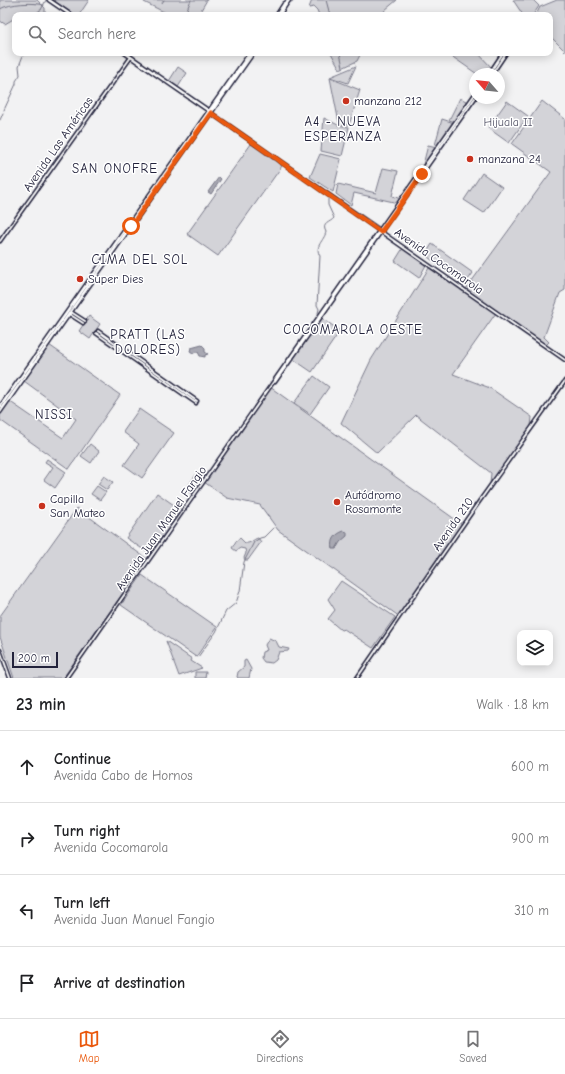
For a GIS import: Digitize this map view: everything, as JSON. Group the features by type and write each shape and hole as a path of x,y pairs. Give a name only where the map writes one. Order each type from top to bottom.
{"main road":[{"path":"49,0 67,12"},
{"path":"280,12 288,1"},
{"path":"0,412 249,56"},
{"path":"493,68 501,56"},
{"path":"496,68 504,56"},
{"name":"Avenida Cocomarola","path":"131,57 565,360"},
{"name":"Avenida Las Américas","path":"0,242 131,57"},
{"name":"Avenida Juan Manuel Fangio","path":"66,678 305,339 469,103"},
{"name":"Avenida Juan Manuel Fangio","path":"380,231 471,104"},
{"path":"0,407 210,112"},
{"path":"70,313 84,322"},
{"path":"97,332 197,402"},
{"name":"Avenida 210","path":"357,678 565,381"},
{"path":"0,650 10,678"}],"green space":[{"path":"0,0 37,0 45,8 45,12 12,12 12,20 5,24 0,21"},
{"path":"53,0 89,0 81,12 71,12"},
{"path":"144,0 207,0 200,12 164,12 144,2"},
{"path":"312,0 397,0 384,12 318,12 314,7 309,8"},
{"path":"513,0 533,0 539,6 535,12 521,12"},
{"path":"557,0 565,0 565,51 553,39 553,12 538,12 540,7"},
{"path":"333,56 360,56 357,61 340,69"},
{"path":"451,56 481,56 492,68 469,68"},
{"path":"356,66 348,83 330,77"},
{"path":"178,67 187,73 178,87 169,81"},
{"path":"330,78 360,90 349,125 339,123"},
{"path":"460,98 468,102 455,122 449,120"},
{"name":"Hijuala II","path":"507,101 528,116 509,143 488,128"},
{"path":"542,101 565,119 565,290 560,293 544,337 549,342 546,345 466,289 551,172 512,144"},
{"path":"324,118 338,125 349,127 342,156 321,151"},
{"path":"442,119 454,123 438,146 435,145"},
{"path":"251,144 282,166 218,256 187,234"},
{"path":"428,145 437,147 422,169"},
{"path":"320,154 341,159 333,192 310,177"},
{"path":"383,168 398,171 392,196 401,199 398,203 354,193 351,205 336,194 338,184 376,193"},
{"path":"482,173 502,187 484,213 464,200"},
{"path":"311,180 381,228 380,229"},
{"path":"432,244 473,273 465,284 425,255"},
{"path":"403,248 426,265 419,278 395,261"},
{"path":"429,268 496,313 453,374 490,388 532,417 531,426 400,617 278,530 260,505 227,498 204,482 270,387 463,525 490,484 491,473 416,415 377,453 341,423 371,360"},
{"path":"89,316 100,324 90,339 79,331"},
{"path":"322,318 340,331 312,372 293,359"},
{"path":"49,345 120,395 69,469 0,420 0,414 9,401 63,438 76,419 24,381"},
{"path":"314,376 329,387 310,414 294,403"},
{"path":"139,409 174,433 142,478 124,465 139,444 123,432"},
{"path":"90,444 99,451 91,463 81,456"},
{"path":"47,459 66,472 55,488 44,480 53,467 45,462"},
{"path":"198,472 205,477 193,494 186,489"},
{"path":"104,476 113,482 107,490 98,484"},
{"path":"97,486 106,492 100,500 91,494"},
{"path":"157,493 181,510 150,554 126,538"},
{"path":"77,508 147,559 63,678 14,678 0,637 0,616"},
{"path":"240,538 245,543 249,543 258,538 261,542 248,560 245,560 244,558 246,553 245,549 240,548 236,551 232,548 236,541"},
{"path":"142,575 217,627 196,657 121,605"},
{"path":"341,581 395,617 373,648 344,629 341,630 328,619 335,610 328,599"},
{"path":"269,638 276,641 279,647 289,649 288,651 279,652 276,660 272,663 264,662 261,658 262,652 267,650 265,645"},
{"path":"166,641 192,659 191,661 202,668 179,676"},
{"path":"246,660 251,669 249,678 238,678 238,672 244,667 244,661"},
{"path":"195,672 206,672 205,678 195,678"}],"shaded area":[{"path":"219,177 221,179 211,194 208,192"},
{"path":"202,345 205,348 205,352 208,354 205,355 205,357 200,356 198,352 193,353 190,351 191,348"},
{"path":"344,531 347,532 347,536 340,542 336,549 333,549 334,538"}],"waterway":[{"path":"38,12 41,10 46,0"},
{"path":"186,12 191,0"},
{"path":"281,6 286,0"},
{"path":"291,2 296,0"},
{"path":"326,0 329,12"},
{"path":"0,9 10,5 44,5"},
{"path":"4,110 20,75 19,66 23,56"},
{"path":"341,56 343,67"},
{"path":"0,120 3,113"},
{"path":"318,313 319,309 317,305 320,256 318,249 326,232 325,225 334,218 328,205 328,199"},
{"path":"198,657 216,632 226,611 236,603 240,591 244,562 254,542 264,537 273,528"}],"place":[{"name":"manzana 212","path":"346,101"},
{"name":"manzana 24","path":"470,159"},
{"name":"Super Dies","path":"80,279"},
{"name":"Autódromo Rosamonte","path":"337,502"},
{"name":"Capilla San Mateo","path":"42,506"}],"district":[{"name":"A4 - NUEVA ESPERANZA","path":"343,128"},
{"name":"SAN ONOFRE","path":"115,168"},
{"name":"CIMA DEL SOL","path":"140,259"},
{"name":"COCOMAROLA OESTE","path":"353,329"},
{"name":"PRATT (LAS DOLORES)","path":"148,342"},
{"name":"NISSI","path":"54,414"}],"route":[{"path":"131,226 211,113 381,232 422,174"}]}
